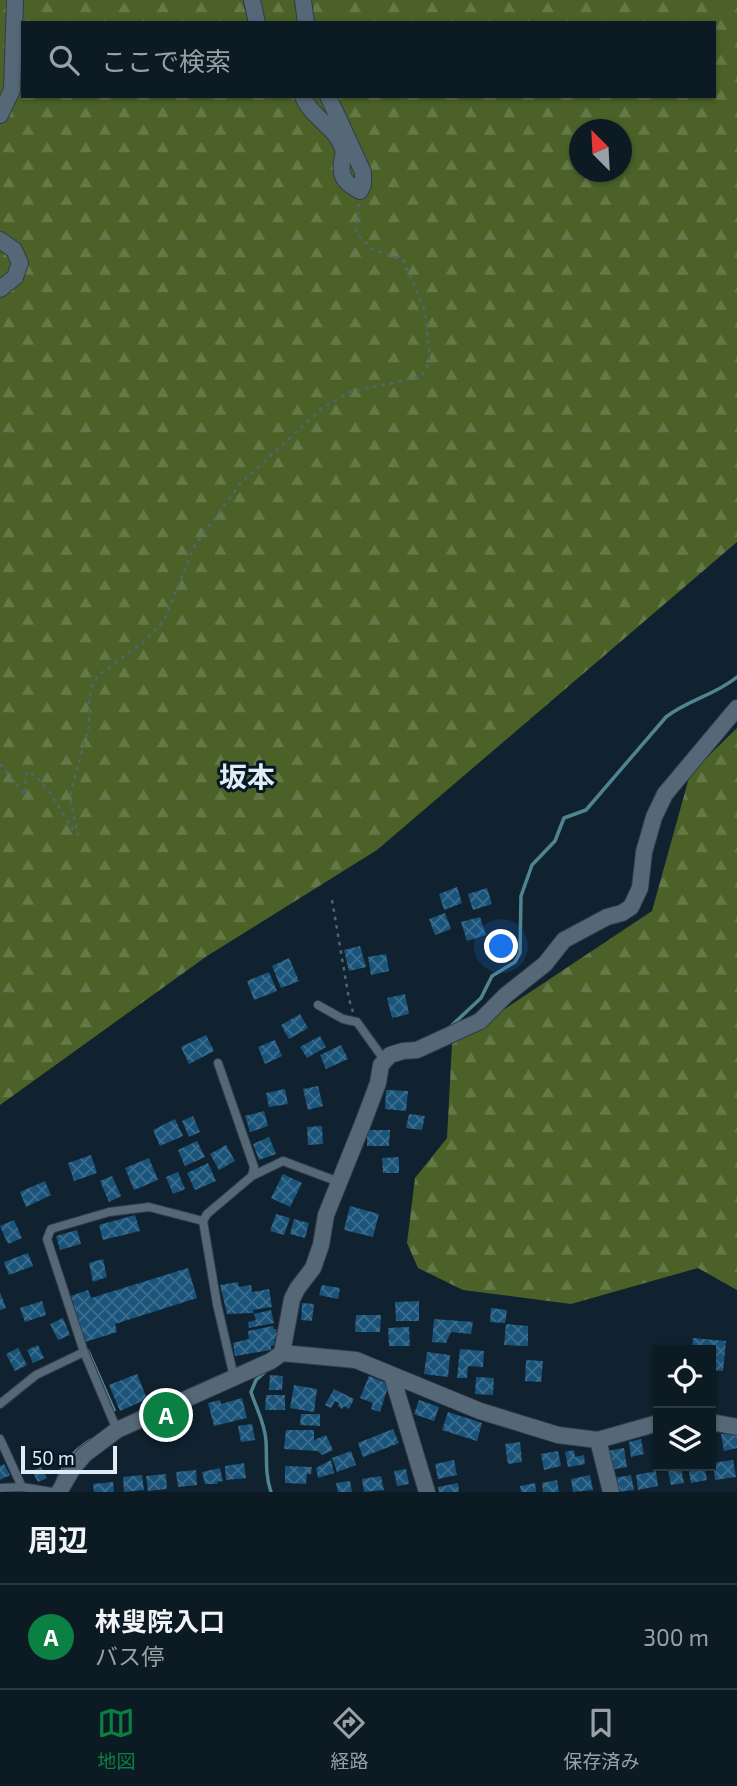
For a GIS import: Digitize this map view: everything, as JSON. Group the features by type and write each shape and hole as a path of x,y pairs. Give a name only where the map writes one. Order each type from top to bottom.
{"street":[{"path":"0,115 12,90 15,0"},
{"path":"252,0 257,21"},
{"path":"303,0 306,21"},
{"path":"304,98 306,105 327,123 344,150 341,173 346,183 360,191 363,172 329,98"},
{"path":"0,240 14,250 20,263 15,277 0,289"},
{"path":"282,1353 292,1299 313,1268 321,1245 326,1215 385,1061 390,1055 417,1050 480,1021 515,987 545,964 564,940 631,907 640,888 644,852 654,817 665,794 737,708"},
{"path":"59,1492 85,1454 117,1430 271,1361 282,1353 356,1360 480,1411 558,1435 598,1440 653,1424"},
{"path":"392,1376 427,1492"},
{"path":"716,1423 737,1427"},
{"path":"598,1440 611,1492"}],"lane":[{"path":"318,1005 343,1019 357,1021 385,1061"},
{"path":"218,1063 254,1167 251,1176"},
{"path":"234,1377 216,1304 203,1222 207,1214 251,1176 283,1161 339,1182"},
{"path":"117,1430 84,1352 47,1239 51,1229 109,1212 149,1207 203,1222"},
{"path":"0,1404 36,1376 84,1352"},
{"path":"0,1439 22,1487"},
{"path":"0,1488 22,1487 52,1492"}],"path":[{"path":"0,764 25,795 26,774 28,771 32,772 78,835 71,791 89,726 92,685 99,675 142,643 164,621 193,548 240,484 320,410 349,392 421,377 430,362 425,311 403,260 372,249 356,233 360,191"},
{"path":"331,900 349,999 357,1021"}],"green space":[{"path":"0,0 737,0 737,542 377,850 207,956 0,1105"},
{"path":"737,728 737,1290 698,1268 571,1304 463,1290 418,1268 407,1243 415,1178 447,1138 452,1044 652,911 690,774"}],"building":[{"path":"457,887 462,903 444,910 439,894"},
{"path":"487,888 492,904 473,910 468,894"},
{"path":"445,913 451,929 435,935 429,919"},
{"path":"480,917 486,935 467,941 461,922"},
{"path":"360,946 366,967 349,971 344,950"},
{"path":"386,954 389,971 371,975 368,957"},
{"path":"289,958 299,981 281,988 272,966"},
{"path":"269,972 277,991 254,1000 247,981"},
{"path":"405,994 409,1014 392,1018 387,998"},
{"path":"300,1014 308,1028 289,1039 281,1025"},
{"path":"206,1035 214,1051 189,1064 181,1047"},
{"path":"320,1036 326,1047 307,1058 300,1047"},
{"path":"275,1040 282,1056 265,1064 258,1047"},
{"path":"341,1045 348,1059 326,1069 320,1055"},
{"path":"318,1086 323,1106 308,1110 303,1089"},
{"path":"285,1089 288,1104 269,1107 266,1093"},
{"path":"386,1090 408,1091 406,1111 385,1109"},
{"path":"264,1111 268,1126 250,1132 245,1116"},
{"path":"409,1114 425,1116 422,1130 406,1128"},
{"path":"193,1116 200,1132 189,1137 182,1121"},
{"path":"175,1119 183,1136 160,1146 153,1130"},
{"path":"322,1126 323,1144 308,1145 307,1127"},
{"path":"367,1130 390,1130 389,1146 367,1146"},
{"path":"269,1137 276,1154 259,1160 253,1144"},
{"path":"197,1141 205,1157 185,1166 178,1150"},
{"path":"226,1145 235,1161 219,1170 210,1154"},
{"path":"91,1155 97,1173 74,1181 68,1163"},
{"path":"399,1157 399,1173 383,1173 382,1158"},
{"path":"149,1158 158,1180 134,1190 125,1168"},
{"path":"208,1163 216,1181 195,1190 187,1173"},
{"path":"178,1172 185,1189 173,1194 166,1177"},
{"path":"283,1174 302,1183 290,1207 271,1198"},
{"path":"112,1176 121,1196 109,1202 100,1181"},
{"path":"45,1181 51,1195 26,1207 20,1192"},
{"path":"350,1206 379,1214 373,1237 344,1230"},
{"path":"276,1214 290,1218 284,1235 270,1231"},
{"path":"135,1215 140,1231 103,1240 99,1225"},
{"path":"294,1219 309,1223 305,1238 290,1234"},
{"path":"14,1220 22,1238 8,1244 0,1226"},
{"path":"77,1230 81,1244 60,1250 56,1236"},
{"path":"28,1253 33,1266 9,1275 4,1262"},
{"path":"103,1259 107,1277 93,1282 89,1263"},
{"path":"188,1268 197,1298 115,1324 117,1332 85,1342 71,1296 88,1290 91,1298"},
{"path":"238,1282 239,1287 251,1285 252,1292 269,1289 272,1307 253,1310 254,1313 227,1314 220,1285"},
{"path":"322,1285 340,1288 338,1299 319,1295"},
{"path":"0,1292 6,1308 0,1310"},
{"path":"42,1301 46,1315 25,1322 20,1308"},
{"path":"419,1301 419,1321 396,1321 395,1302"},
{"path":"302,1303 314,1304 312,1321 301,1320"},
{"path":"491,1308 507,1310 505,1323 490,1322"},
{"path":"271,1310 274,1323 249,1328 248,1322 256,1320 254,1314"},
{"path":"356,1315 381,1315 380,1332 355,1332"},
{"path":"63,1318 70,1335 58,1340 50,1324"},
{"path":"434,1319 473,1322 471,1334 451,1332 446,1343 432,1342"},
{"path":"506,1324 528,1326 528,1346 504,1345"},
{"path":"273,1326 278,1338 274,1339 275,1345 271,1346 271,1350 235,1356 233,1343 249,1339 248,1331"},
{"path":"409,1327 410,1346 389,1346 388,1328"},
{"path":"693,1338 726,1341 723,1371 716,1370 716,1345 692,1345"},
{"path":"38,1345 44,1358 33,1363 27,1350"},
{"path":"18,1348 27,1365 15,1371 6,1354"},
{"path":"460,1349 484,1351 483,1367 468,1366 467,1378 457,1378"},
{"path":"427,1352 450,1355 448,1377 424,1374"},
{"path":"526,1360 543,1361 541,1382 525,1381"},
{"path":"137,1374 147,1399 120,1411 109,1385"},
{"path":"270,1375 283,1376 282,1390 269,1390"},
{"path":"369,1376 389,1384 380,1412 371,1409 373,1403 360,1398"},
{"path":"476,1377 494,1378 493,1395 475,1394"},
{"path":"294,1385 317,1389 314,1412 290,1408"},
{"path":"334,1389 354,1399 349,1409 344,1406 342,1409 335,1401 331,1408 325,1405"},
{"path":"266,1395 285,1395 285,1410 265,1410"},
{"path":"242,1398 247,1418 214,1426 208,1403 220,1400 221,1404"},
{"path":"419,1400 439,1407 434,1421 414,1414"},
{"path":"448,1412 482,1423 477,1441 442,1430"},
{"path":"301,1414 320,1414 320,1426 300,1425"},
{"path":"252,1424 255,1440 241,1442 238,1426"},
{"path":"393,1429 399,1443 363,1457 358,1443"},
{"path":"286,1430 314,1430 314,1440 326,1435 333,1450 322,1455 318,1451 284,1449"},
{"path":"737,1431 737,1448 724,1451 721,1434"},
{"path":"641,1439 644,1454 631,1457 629,1442"},
{"path":"520,1442 522,1462 508,1464 505,1444"},
{"path":"624,1448 627,1467 610,1470 606,1451"},
{"path":"574,1450 575,1457 584,1455 585,1464 568,1467 565,1452"},
{"path":"351,1451 356,1465 337,1472 332,1458"},
{"path":"558,1451 561,1466 544,1470 541,1454"},
{"path":"331,1460 334,1473 318,1478 316,1468"},
{"path":"454,1460 457,1475 438,1479 435,1464"},
{"path":"733,1460 736,1477 715,1480 716,1463"},
{"path":"244,1463 246,1478 226,1480 225,1466"},
{"path":"4,1464 10,1475 0,1480 0,1466"},
{"path":"285,1466 312,1467 311,1474 307,1474 306,1484 285,1483"},
{"path":"41,1467 47,1478 38,1482 32,1471"},
{"path":"220,1468 223,1481 217,1482 218,1484 205,1484 202,1472"},
{"path":"406,1469 409,1484 397,1486 394,1471"},
{"path":"196,1470 197,1485 178,1487 176,1472"},
{"path":"656,1471 658,1486 638,1490 636,1475"},
{"path":"668,1471 682,1471 684,1483 671,1485"},
{"path":"689,1471 705,1471 707,1480 691,1483"},
{"path":"166,1474 167,1489 148,1491 146,1476"},
{"path":"142,1475 144,1490 124,1492 123,1477"},
{"path":"590,1475 593,1490 573,1492 571,1479"},
{"path":"631,1475 634,1490 617,1492 614,1478"},
{"path":"381,1476 384,1490 364,1492 362,1479"},
{"path":"557,1480 559,1492 543,1492 542,1483"},
{"path":"350,1481 352,1492 338,1492 336,1483"},
{"path":"113,1482 114,1492 94,1492 93,1484"},
{"path":"458,1483 459,1492 439,1492 438,1487"},
{"path":"535,1483 536,1492 521,1492 520,1486"}],"waterway":[{"path":"450,1027 481,998 492,976 515,962 520,953 521,896 532,865 555,841 564,818 586,810 666,717 737,677"},
{"path":"88,1351 114,1410"},
{"path":"265,1372 256,1380 251,1392 265,1434 271,1492"},
{"path":"57,1481 71,1457 91,1440"}],"place":[{"name":"林叟院入口","path":"166,1415"}],"district":[{"name":"坂本","path":"247,777"}]}
